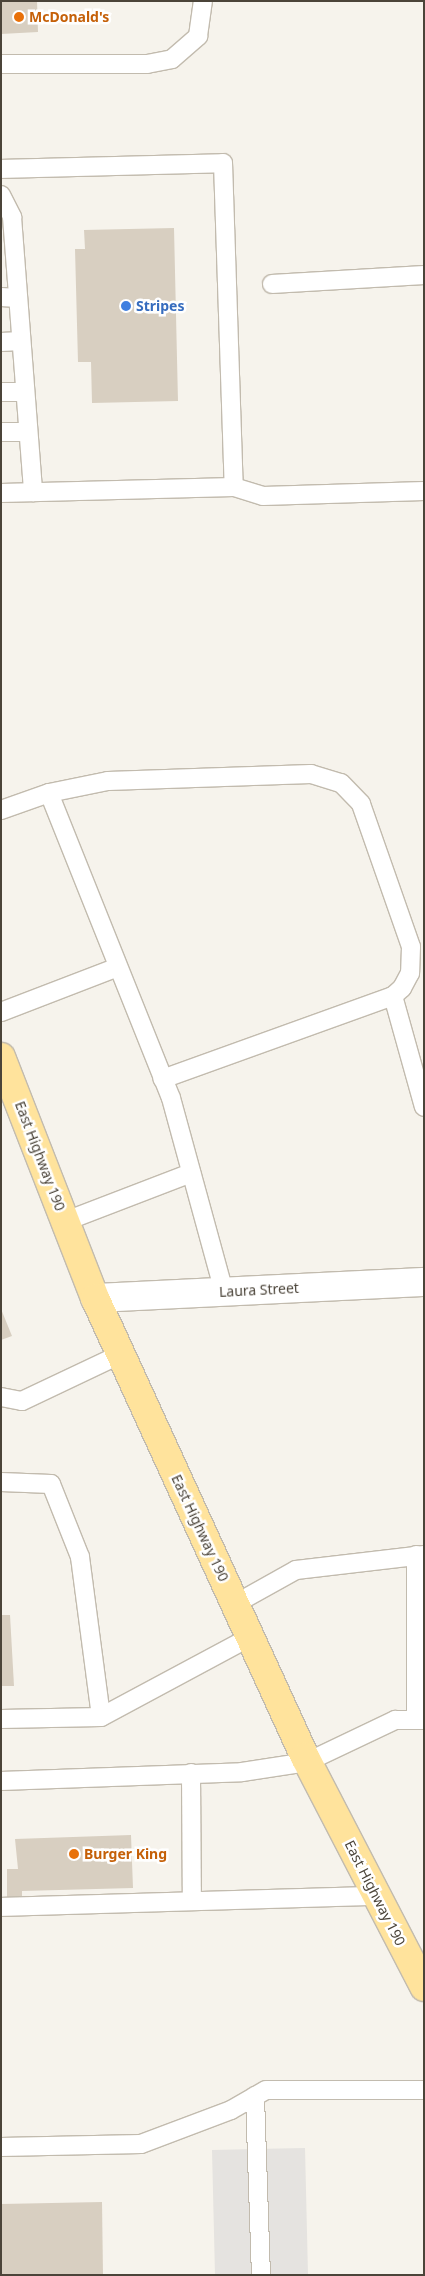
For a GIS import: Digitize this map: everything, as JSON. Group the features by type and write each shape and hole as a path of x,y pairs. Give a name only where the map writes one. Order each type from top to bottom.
{"main road":[{"name":"East Highway 190","path":"1,1057 95,1298 307,1762 424,1987"}],"street":[{"name":"Laura Street","path":"95,1298 424,1282"}],"lane":[{"path":"1,64 147,64 172,59 198,36 203,1"},
{"path":"1,169 223,163 234,487"},
{"path":"1,195 7,217 10,298 21,342 32,492"},
{"path":"272,284 424,275"},
{"path":"1,342 21,342"},
{"path":"1,392 25,392"},
{"path":"1,432 28,432"},
{"path":"1,493 234,487 263,496 424,491"},
{"path":"1,810 49,793 127,780 311,774 341,783 361,804 411,948 410,973 393,996 163,1078"},
{"path":"49,793 163,1078 224,1292"},
{"path":"1,1012 118,967"},
{"path":"393,996 424,1107"},
{"path":"66,1222 191,1173"},
{"path":"1,1397 22,1401 121,1354"},
{"path":"1,1482 51,1484 80,1557 101,1717"},
{"path":"1,1781 191,1773 307,1762 395,1720 420,1720 420,1555 296,1570 235,1604"},
{"path":"1,1719 101,1717 250,1637"},
{"path":"191,1773 192,1901"},
{"path":"1,1907 377,1896"},
{"path":"1,2147 141,2144 231,2110 266,2090 424,2090"},
{"path":"255,2096 262,2275"}],"shaded area":[{"path":"305,2148 308,2275 215,2275 212,2150"}],"building":[{"name":"McDonald's","path":"1,1 37,1 38,32 1,34"},
{"name":"Stripes","path":"174,228 178,401 92,403 91,362 78,362 75,249 85,249 84,230"},
{"path":"1,1309 12,1336 1,1340"},
{"path":"1,1615 10,1615 14,1686 1,1686"},
{"name":"Burger King","path":"131,1835 133,1888 22,1891 22,1899 7,1900 7,1869 18,1869 15,1839"},
{"path":"102,2202 103,2275 1,2275 1,2204"}],"place":[{"name":"McDonald's","path":"19,17"},
{"name":"Stripes","path":"126,306"},
{"name":"Burger King","path":"74,1854"}]}
